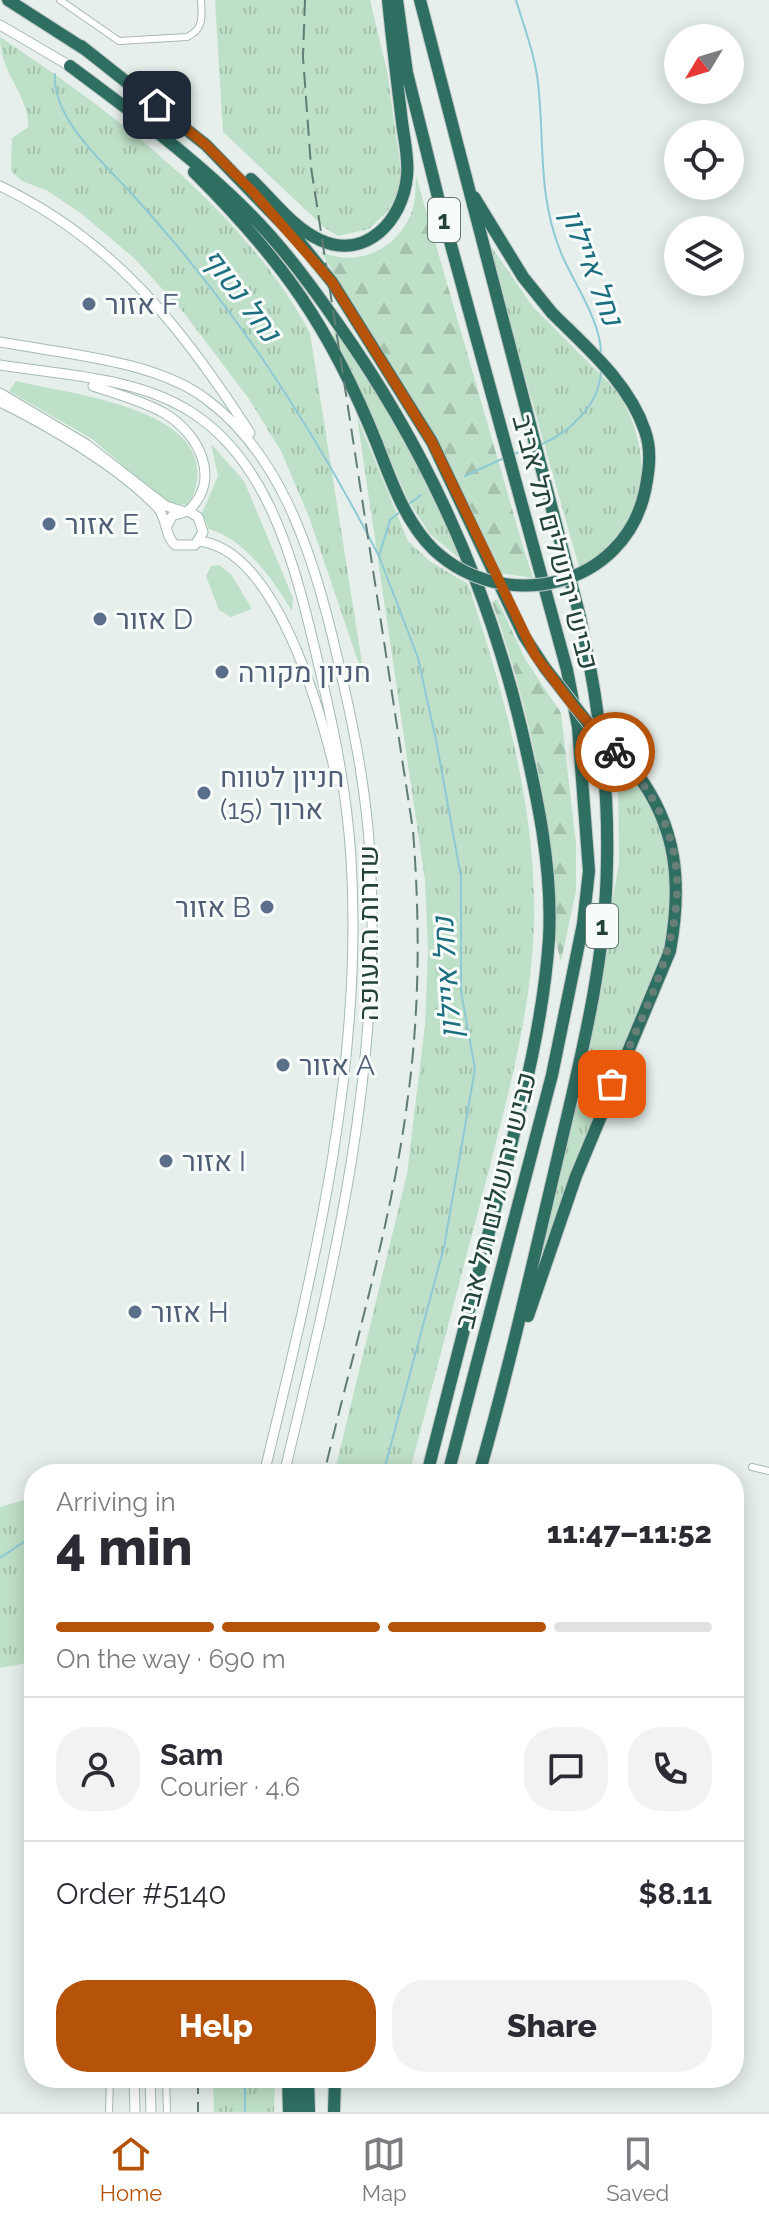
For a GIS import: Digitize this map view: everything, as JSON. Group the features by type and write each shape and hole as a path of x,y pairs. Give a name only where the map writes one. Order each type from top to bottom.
{"highway":[{"path":"8,0 81,46 199,128 301,229 321,241 363,243 394,219 400,209 408,174 388,0"},
{"name":"כביש ירושלים תל אביב","path":"397,0 407,73 567,670 578,727 589,871 583,924 552,1075 451,1464"},
{"name":"כביש ירושלים תל אביב","path":"420,0 440,88 580,617 597,704 605,771 607,866 593,990 578,1069 507,1375 482,1464"},
{"path":"81,46 206,145 298,240 332,282 432,442 524,636 595,732 635,771 660,810 675,853 678,895 670,951 576,1176 507,1375"},
{"path":"70,66 168,146 276,260 306,300 340,359 402,504 424,539 465,572 513,584 539,584 572,577 605,560 631,531 641,506 650,452 645,430 624,390 523,277 466,182 440,88"},
{"path":"70,66 180,149 249,213 302,273 378,380 417,448 472,565 507,670 537,801 548,888 548,943 536,1043 430,1464"},
{"path":"288,2088 289,2112"},
{"path":"298,2112 299,2088"},
{"path":"308,2088 309,2112"},
{"path":"334,2112 335,2088"}],"main road":[{"path":"0,25 70,66"},
{"path":"0,186 37,204 142,287 214,377 281,489"},
{"name":"שדרות התעופה","path":"0,342 141,369 179,382 204,396 238,426 281,489 315,570 356,742 370,855 373,956 365,1075 353,1160 286,1464"},
{"name":"שדרות התעופה","path":"0,365 124,386 171,400 193,413 224,439 251,474 265,497 296,576 337,746 348,830 353,956 346,1073 311,1272 266,1464"},
{"path":"68,377 166,414 200,451 207,477 202,495 185,511 172,516 167,526"},
{"path":"0,393 96,451 166,506 185,511 202,522 203,532 199,541 190,547 180,547 171,542 157,507 112,471 0,402"},
{"path":"199,541 218,546 235,558 282,618 301,659 328,739 348,830"},
{"path":"134,2088 135,2112"},
{"path":"150,2088 151,2112"}],"street":[{"path":"60,0 119,41 187,37 200,26 201,0"},
{"path":"752,1467 769,1471"},
{"path":"109,2112 110,2088"},
{"path":"166,2088 167,2112"}],"green space":[{"path":"215,0 370,0 387,71 401,171 399,190 388,211 369,229 338,236 325,228 223,132"},
{"path":"0,37 87,97 173,167 250,246 283,289 310,333 365,682 309,517 281,451 249,399 184,313 136,260 82,214 48,191 22,181 11,171 12,138 28,127 24,105 1,51"},
{"path":"416,176 533,578 500,573 433,434 321,252 349,258 363,256 388,244 407,222 413,208"},
{"path":"486,239 533,307 616,390 638,438 640,489 634,513 622,535 603,553 579,567"},
{"path":"332,320 379,387 468,566 430,534 408,500 355,379 335,345"},
{"path":"16,381 109,402 143,413 171,428 190,448 198,473 189,505 167,503 92,439 9,391"},
{"path":"357,417 408,541 431,562 468,584 516,752 530,839 534,926 528,994 516,1061 412,1464 336,1464 407,1174 425,1025 428,951 425,880"},
{"path":"211,444 244,481 293,598 292,611 267,574 246,551 209,529 202,513 218,476"},
{"path":"219,565 231,574 252,609 231,617 219,610 206,576 211,566"},
{"path":"497,599 525,659 561,713 576,844 576,891 561,961 555,932 551,861 541,784 520,692 492,602"},
{"path":"618,767 642,788 661,822 673,882 665,950 571,1175 528,1298 591,1019 619,864"},
{"path":"24,1500 24,1664 0,1668 0,1507"},
{"path":"213,2088 275,2088 274,2112 214,2112"}],"waterway":[{"name":"נחל איילון","path":"516,0 537,73 545,189 553,231 597,330 601,356"},
{"name":"נחל נטוף","path":"55,74 56,91 71,124 169,236 237,323 297,412 379,556"},
{"name":"נחל איילון","path":"540,445 562,433 581,416 595,395 601,370"},
{"name":"נחל איילון","path":"514,454 530,448"},
{"name":"נחל איילון","path":"465,476 504,458"},
{"name":"נחל איילון","path":"409,504 421,495"},
{"name":"נחל איילון","path":"386,1464 444,1247 475,1069 461,991 461,877 437,745 418,658 379,556 390,520 401,511"},
{"path":"0,1558 24,1542"},
{"name":"נחל איילון","path":"245,2088 245,2112"}],"railway":[{"path":"305,0 303,57 311,167 413,830 418,933 414,1036 400,1150 381,1243 326,1464"},
{"path":"198,2088 198,2112"}],"way so far":[{"path":"612,1084 670,951 677,912 678,882 671,838 660,810 635,771 615,752"}],"place":[{"name":"אזור F","path":"89,304"},
{"name":"אזור E","path":"49,524"},
{"name":"אזור D","path":"100,619"},
{"name":"חניון מקורה","path":"222,672"},
{"name":"חניון לטווח ארוך (15)","path":"204,793"},
{"name":"אזור B","path":"267,907"},
{"name":"אזור A","path":"283,1065"},
{"name":"אזור I","path":"166,1161"},
{"name":"אזור H","path":"135,1312"}],"route":[{"path":"157,105 206,145 253,192 332,282 395,378 432,442 535,655 575,708 615,752"}]}
